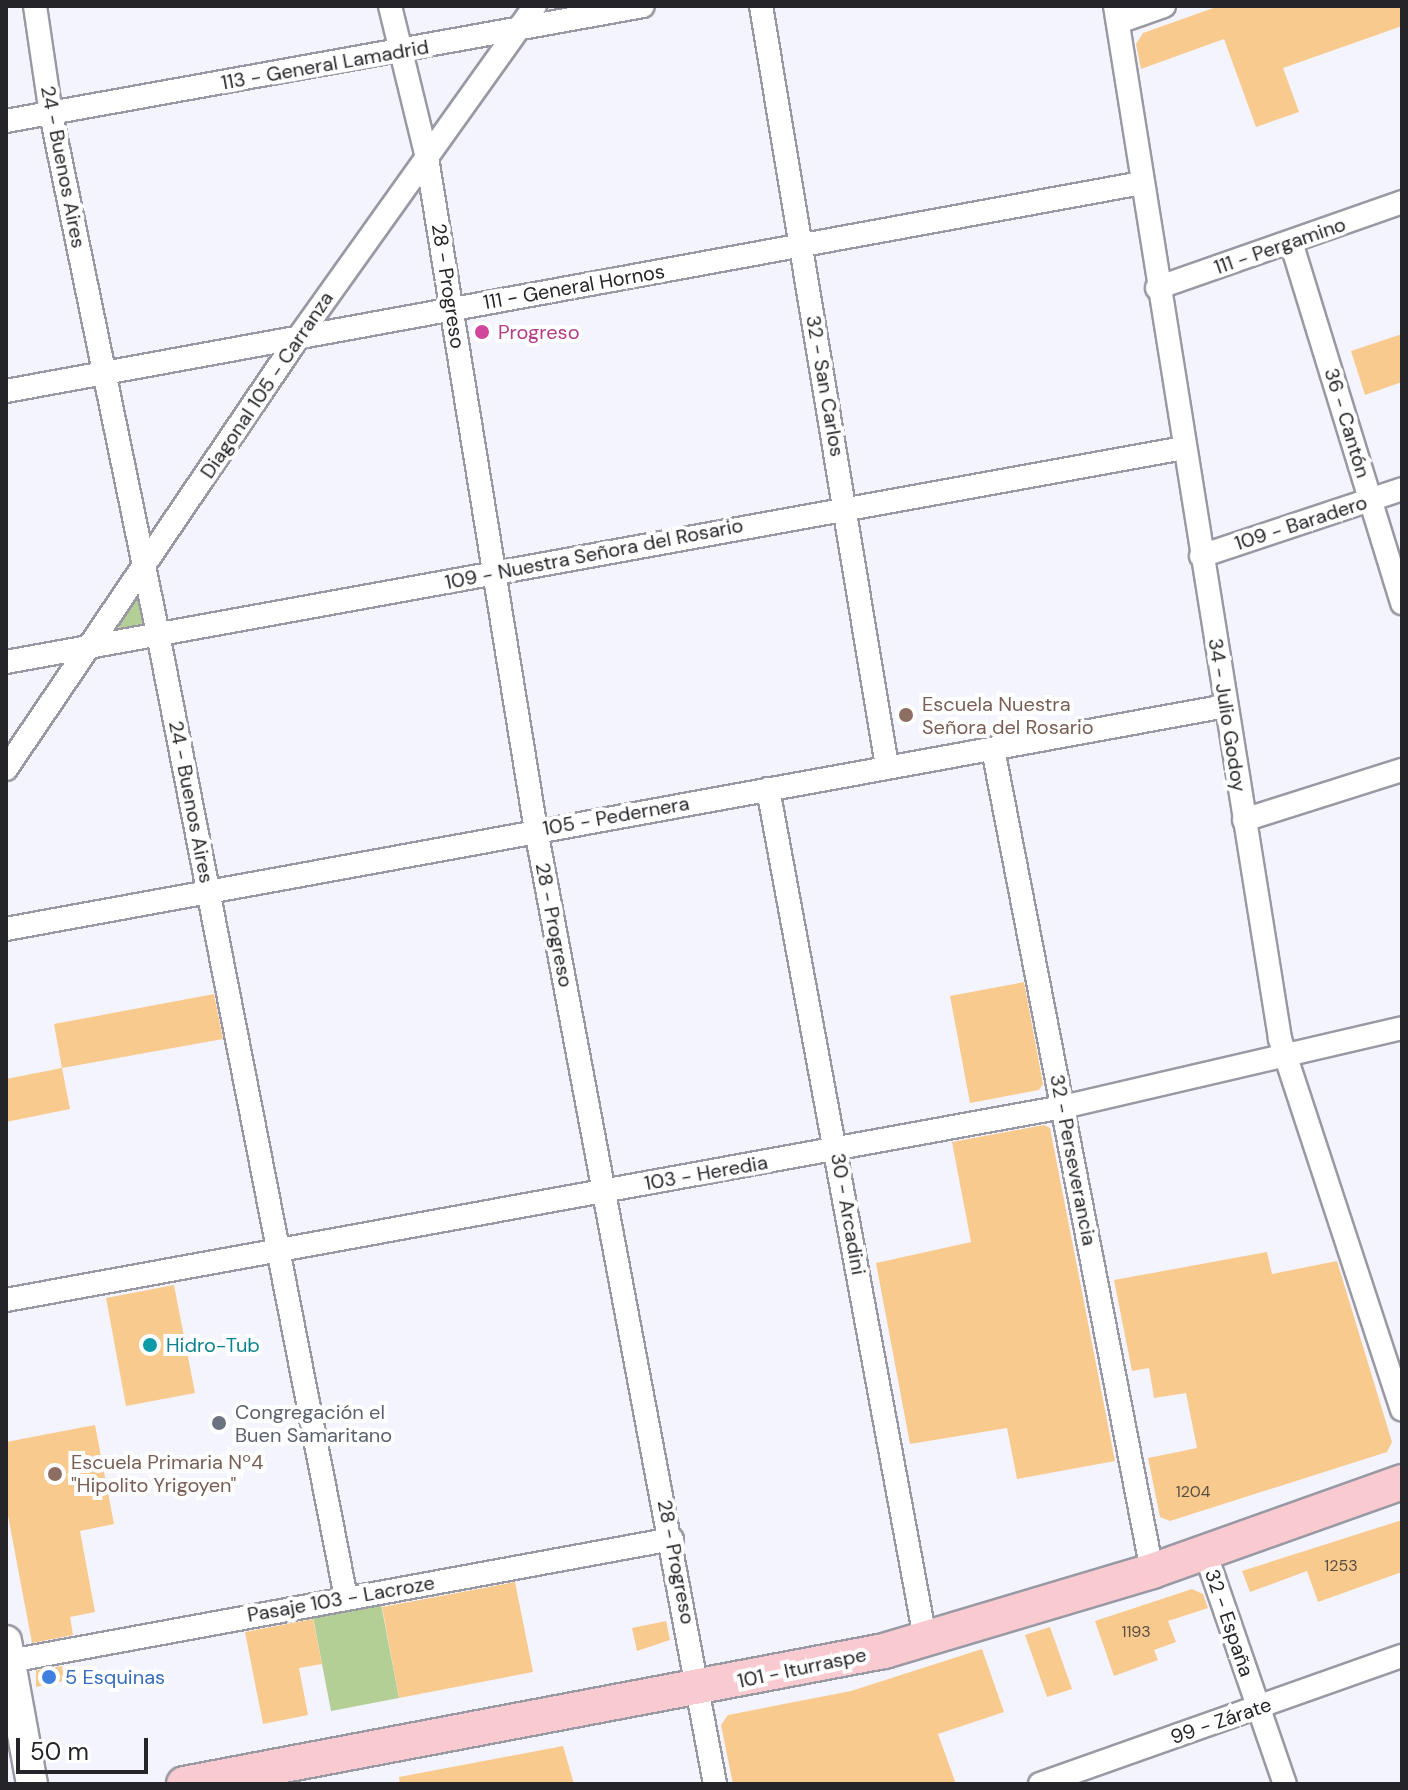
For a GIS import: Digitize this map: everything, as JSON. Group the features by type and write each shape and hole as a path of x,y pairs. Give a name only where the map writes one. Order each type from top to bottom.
{"main road":[{"name":"101 - Iturraspe","path":"184,1784 700,1689 925,1638 1152,1571 1402,1482"}],"street":[{"name":"24 - Buenos Aires","path":"35,6 51,114 158,634 346,1598"},
{"name":"28 - Progreso","path":"390,6 427,158 536,830 672,1539 715,1784"},
{"name":"Diagonal 105 - Carranza","path":"6,769 298,338 535,6"},
{"name":"113 - General Lamadrid","path":"6,121 402,52 643,6"},
{"name":"32 - San Carlos","path":"761,6 887,766"},
{"path":"1117,14 1164,6"},
{"name":"34 - Julio Godoy","path":"1117,14 1157,288 1286,1058 1402,1409"},
{"name":"111 - General Hornos","path":"6,391 1141,183"},
{"name":"111 - Pergamino","path":"1157,288 1402,202"},
{"name":"36 - Cantón","path":"1291,242 1402,603"},
{"name":"109 - Nuestra Señora del Rosario","path":"6,662 494,574 846,506 1183,448"},
{"name":"109 - Baradero","path":"1201,556 1402,489"},
{"name":"105 - Pedernera","path":"6,929 1226,706"},
{"name":"32 - Perseverancia","path":"993,749 1152,1571"},
{"path":"1244,820 1402,770"},
{"name":"30 - Arcadini","path":"768,789 925,1638"},
{"name":"103 - Heredia","path":"6,1300 1063,1107 1286,1058 1402,1028"},
{"name":"Pasaje 103 - Lacroze","path":"7,1654 346,1598 672,1539"},
{"name":"32 - España","path":"1205,1552 1285,1784"},
{"path":"7,1654 14,1718 32,1784"},
{"name":"99 - Zárate","path":"1040,1784 1402,1656"}],"green space":[{"path":"139,593 144,623 117,630"},
{"path":"381,1604 399,1698 331,1711 313,1617"}],"building":[{"path":"1219,6 1402,6 1402,26 1283,68 1299,112 1256,127 1224,39 1141,69 1136,44 1143,33"},
{"path":"1402,334 1402,382 1365,395 1351,351"},
{"path":"1024,982 1043,1084 1039,1090 970,1103 950,996"},
{"path":"214,994 223,1039 62,1068 54,1024"},
{"path":"62,1068 70,1109 6,1122 6,1079"},
{"path":"1044,1125 1050,1128 1115,1461 1017,1479 1007,1428 910,1444 876,1263 971,1242 952,1142"},
{"path":"1267,1252 1272,1274 1337,1261 1392,1442 1387,1452 1170,1521 1160,1517 1148,1458 1197,1448 1186,1393 1154,1398 1149,1368 1132,1371 1114,1280"},
{"name":"Hidro-Tub","path":"174,1285 195,1393 126,1406 106,1298"},
{"name":"Escuela Primaria Nº4 \"Hipolito Yrigoyen\"","path":"95,1425 114,1524 80,1531 95,1612 70,1617 73,1635 32,1643 6,1505 6,1442"},
{"path":"1402,1520 1402,1572 1318,1602 1307,1571 1250,1592 1242,1571"},
{"path":"515,1582 533,1672 399,1698 382,1607"},
{"path":"1192,1589 1203,1594 1208,1608 1168,1621 1176,1642 1154,1650 1158,1660 1114,1676 1095,1621"},
{"path":"313,1619 322,1664 299,1668 308,1715 263,1724 245,1632"},
{"path":"666,1621 670,1640 637,1651 632,1628"},
{"path":"1050,1627 1072,1689 1047,1697 1025,1635"},
{"path":"982,1649 1004,1712 938,1734 956,1784 733,1784 721,1725 728,1715 851,1691"},
{"name":"5 Esquinas","path":"62,1666 64,1681 36,1687 36,1670"},
{"path":"563,1746 574,1784 400,1784 399,1777"}],"place":[{"name":"Progreso","path":"482,332"},
{"name":"Escuela Nuestra Señora del Rosario","path":"906,715"},
{"name":"Hidro-Tub","path":"150,1345"},
{"name":"Congregación el Buen Samaritano","path":"219,1423"},
{"name":"Escuela Primaria Nº4 \"Hipolito Yrigoyen\"","path":"55,1474"},
{"name":"5 Esquinas","path":"49,1677"}]}
